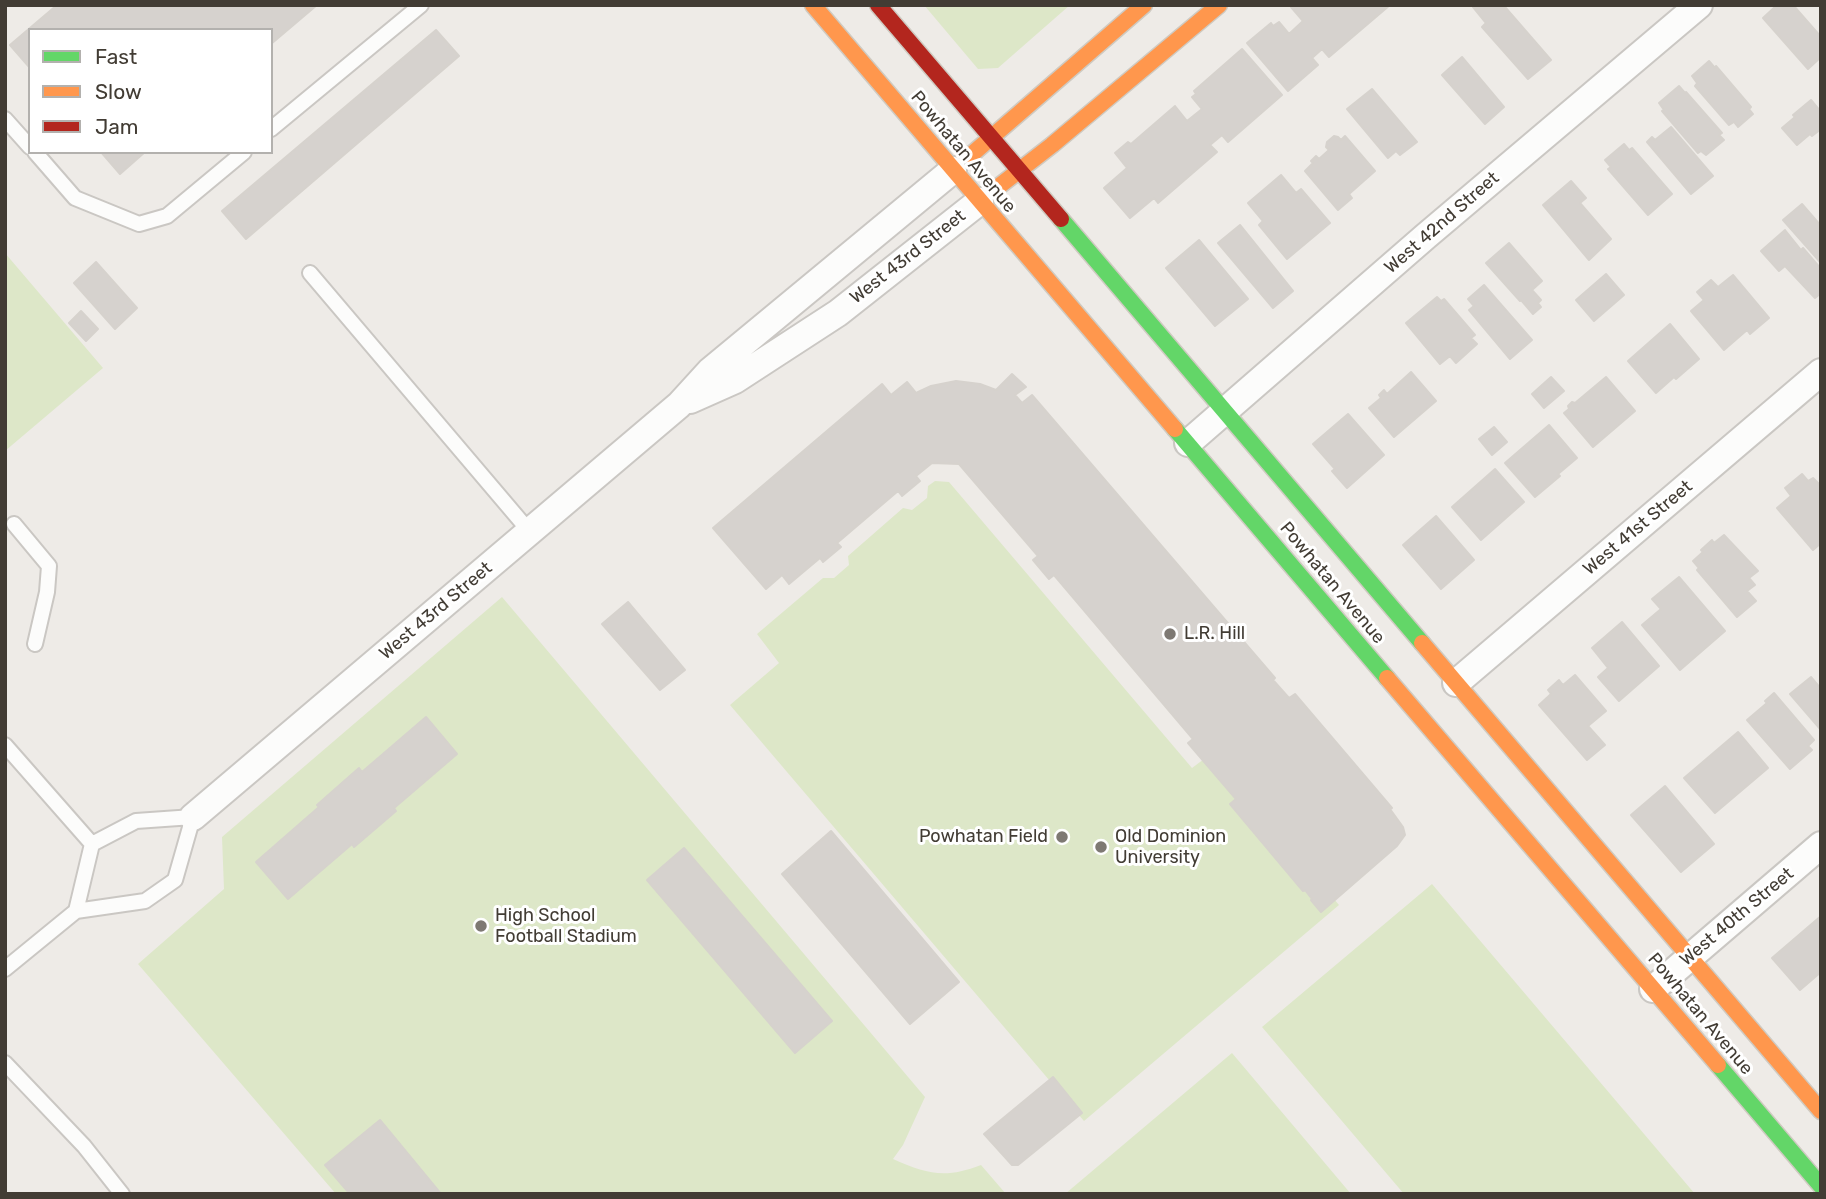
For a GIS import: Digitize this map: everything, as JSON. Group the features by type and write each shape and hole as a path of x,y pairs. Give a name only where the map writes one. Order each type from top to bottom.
{"street":[{"name":"Powhatan Avenue","path":"813,5 1821,1186"},
{"name":"Powhatan Avenue","path":"878,5 1821,1111"},
{"name":"West 43rd Street","path":"193,817 679,405 710,371 990,139 1144,5"},
{"name":"West 43rd Street","path":"679,405 735,380 838,313 1052,145 1219,5"},
{"name":"West 42nd Street","path":"1188,443 1426,236 1699,5"},
{"name":"West 41st Street","path":"1456,683 1821,372"},
{"name":"West 40th Street","path":"1653,989 1821,845"}],"lane":[{"path":"273,128 421,5"},
{"path":"5,119 28,145"},
{"path":"36,154 75,198 139,224 167,216 242,154"},
{"path":"310,273 530,532"},
{"path":"14,524 49,566 47,592 35,644"},
{"path":"5,745 93,844"},
{"path":"5,969 76,911 145,901 175,880 193,817 136,821 93,844 76,911"},
{"path":"5,1063 84,1146 122,1194"}],"green space":[{"path":"924,5 1070,5 998,68 978,69"},
{"path":"5,253 103,368 5,451"},
{"name":"Powhatan Field","path":"935,481 949,482 1192,768 1212,753 1339,905 1084,1121 730,705 779,663 757,634 823,578 834,578 849,565 848,556 903,508 912,510 927,498 928,486"},
{"name":"High School Football Stadium","path":"502,597 925,1097 903,1145 893,1159 936,1173 957,1172 981,1165 1006,1194 336,1194 138,964 224,889 222,837"},
{"path":"1432,884 1695,1194 1404,1194 1262,1027"},
{"path":"1232,1053 1351,1194 1065,1194"}],"building":[{"path":"57,5 317,5 273,42 273,28 30,28"},
{"path":"1390,5 1329,57 1322,49 1312,58 1318,65 1288,91 1247,43 1271,23 1273,26 1279,22 1289,34 1303,21 1291,7"},
{"path":"1777,5 1793,5 1821,37 1821,57 1808,69 1763,18"},
{"path":"1473,7 1505,7 1551,60 1528,79 1482,27 1486,23"},
{"path":"28,30 28,66 10,45"},
{"path":"436,30 459,56 246,239 222,211"},
{"path":"1242,49 1282,95 1228,142 1222,135 1210,145 1217,152 1158,203 1154,198 1130,218 1104,188 1127,168 1115,153 1128,142 1131,144 1175,106 1187,121 1202,109 1192,97 1196,94 1194,91"},
{"path":"1462,57 1504,107 1485,124 1442,75"},
{"path":"1709,61 1751,107 1749,109 1753,114 1738,127 1734,122 1729,125 1695,86 1697,83 1692,76"},
{"path":"1679,86 1722,133 1719,135 1724,140 1706,155 1701,151 1698,153 1662,111 1664,110 1659,103"},
{"path":"1372,89 1417,142 1400,155 1396,151 1388,158 1347,109"},
{"path":"1811,100 1821,112 1821,129 1797,145 1782,128"},
{"path":"1671,127 1713,176 1691,194 1647,142 1652,137 1655,140"},
{"path":"1334,136 1341,140 1345,136 1375,171 1349,194 1352,198 1338,210 1305,171 1316,156 1319,159 1329,150 1326,147 1327,142"},
{"path":"1624,144 1629,150 1632,148 1672,194 1648,215 1608,169 1611,167 1605,160"},
{"path":"103,154 143,154 120,174"},
{"path":"1281,175 1296,193 1301,189 1330,223 1287,259 1259,225 1263,221 1248,203"},
{"path":"1571,181 1586,198 1580,203 1611,239 1589,260 1543,205"},
{"path":"1802,204 1821,226 1821,263 1783,220"},
{"path":"1240,225 1293,291 1273,308 1218,243"},
{"path":"1785,230 1821,269 1821,293 1815,298 1785,266 1779,271 1761,251"},
{"path":"1199,240 1248,299 1215,326 1166,268"},
{"path":"1509,243 1542,281 1532,290 1541,300 1538,303 1541,307 1533,314 1486,263"},
{"path":"96,262 137,308 115,329 74,283"},
{"path":"1606,274 1624,295 1594,321 1576,300"},
{"path":"1733,275 1769,318 1750,334 1747,330 1724,350 1691,311 1704,300 1697,292 1711,280 1718,287"},
{"path":"1484,285 1532,340 1510,359 1469,310 1474,306 1468,299"},
{"path":"1437,297 1441,301 1444,299 1475,335 1471,338 1477,344 1456,363 1450,356 1440,364 1406,323"},
{"path":"81,311 98,329 86,341 69,323"},
{"path":"1670,324 1699,359 1656,393 1628,361"},
{"path":"1411,372 1436,401 1394,437 1369,408 1381,398 1379,395 1384,390 1387,394"},
{"name":"L.R. Hill","path":"1012,374 1026,387 1015,395 1022,403 1032,395 1275,678 1273,680 1289,698 1295,694 1392,808 1390,809 1403,827 1405,835 1397,846 1321,912 1230,804 1236,799 1188,743 1193,739 1054,575 1049,579 1033,560 1038,556 959,464 932,463 916,476 920,481 902,496 898,491 837,543 841,547 823,562 820,558 789,584 782,575 766,589 713,528 882,384 891,395 907,382 916,393 931,386 956,381 980,384 996,390"},
{"path":"1551,377 1564,391 1544,408 1532,394"},
{"path":"1606,377 1635,411 1593,447 1564,413 1572,402 1575,403"},
{"path":"1348,414 1384,455 1347,488 1332,471 1335,469 1313,444"},
{"path":"1549,425 1577,458 1535,497 1505,463"},
{"path":"1494,427 1507,442 1492,455 1479,439"},
{"path":"1495,469 1524,502 1481,540 1452,507"},
{"path":"1802,474 1808,481 1813,478 1821,486 1821,543 1813,550 1777,508 1791,496 1785,488"},
{"path":"1436,516 1474,560 1441,589 1403,545"},
{"path":"1724,535 1758,571 1749,578 1755,585 1747,591 1756,601 1737,617 1697,570 1699,568 1693,561 1712,540 1714,543"},
{"path":"1679,577 1725,631 1680,670 1642,625 1661,609 1652,599"},
{"path":"628,602 685,670 660,690 602,624"},
{"path":"1622,622 1659,666 1619,701 1598,677 1608,668 1592,648"},
{"path":"1575,675 1606,711 1588,726 1605,745 1587,760 1539,705 1551,694 1548,690 1559,680 1563,685"},
{"path":"1811,677 1821,689 1821,730 1790,694"},
{"path":"1774,693 1814,740 1808,746 1812,750 1790,769 1747,720 1767,703 1765,701"},
{"path":"426,717 457,754 394,808 396,811 354,847 352,844 288,899 256,862 359,768 362,772"},
{"path":"1738,732 1768,768 1715,813 1684,778"},
{"path":"1665,786 1714,844 1681,872 1631,815"},
{"path":"831,831 959,982 910,1024 782,874"},
{"path":"684,848 832,1021 795,1053 647,880"},
{"path":"1821,916 1821,972 1800,990 1772,958"},
{"path":"1053,1077 1082,1113 1018,1165 1012,1165 984,1134"},
{"path":"380,1120 441,1194 350,1194 325,1165"}],"traffic: fast":[{"path":"1061,219 1422,643"},
{"path":"1175,429 1387,678"},
{"path":"1718,1065 1821,1186"}],"traffic: slow":[{"path":"813,5 1175,429"},
{"path":"971,155 1144,5"},
{"path":"998,187 1219,5"},
{"path":"1422,643 1821,1111"},
{"path":"1387,678 1718,1065"}],"traffic: jam":[{"path":"878,5 1061,219"}],"place":[{"name":"L.R. Hill","path":"1170,634"},
{"name":"Powhatan Field","path":"1062,837"},
{"name":"Old Dominion University","path":"1101,847"},
{"name":"High School Football Stadium","path":"481,926"}]}
